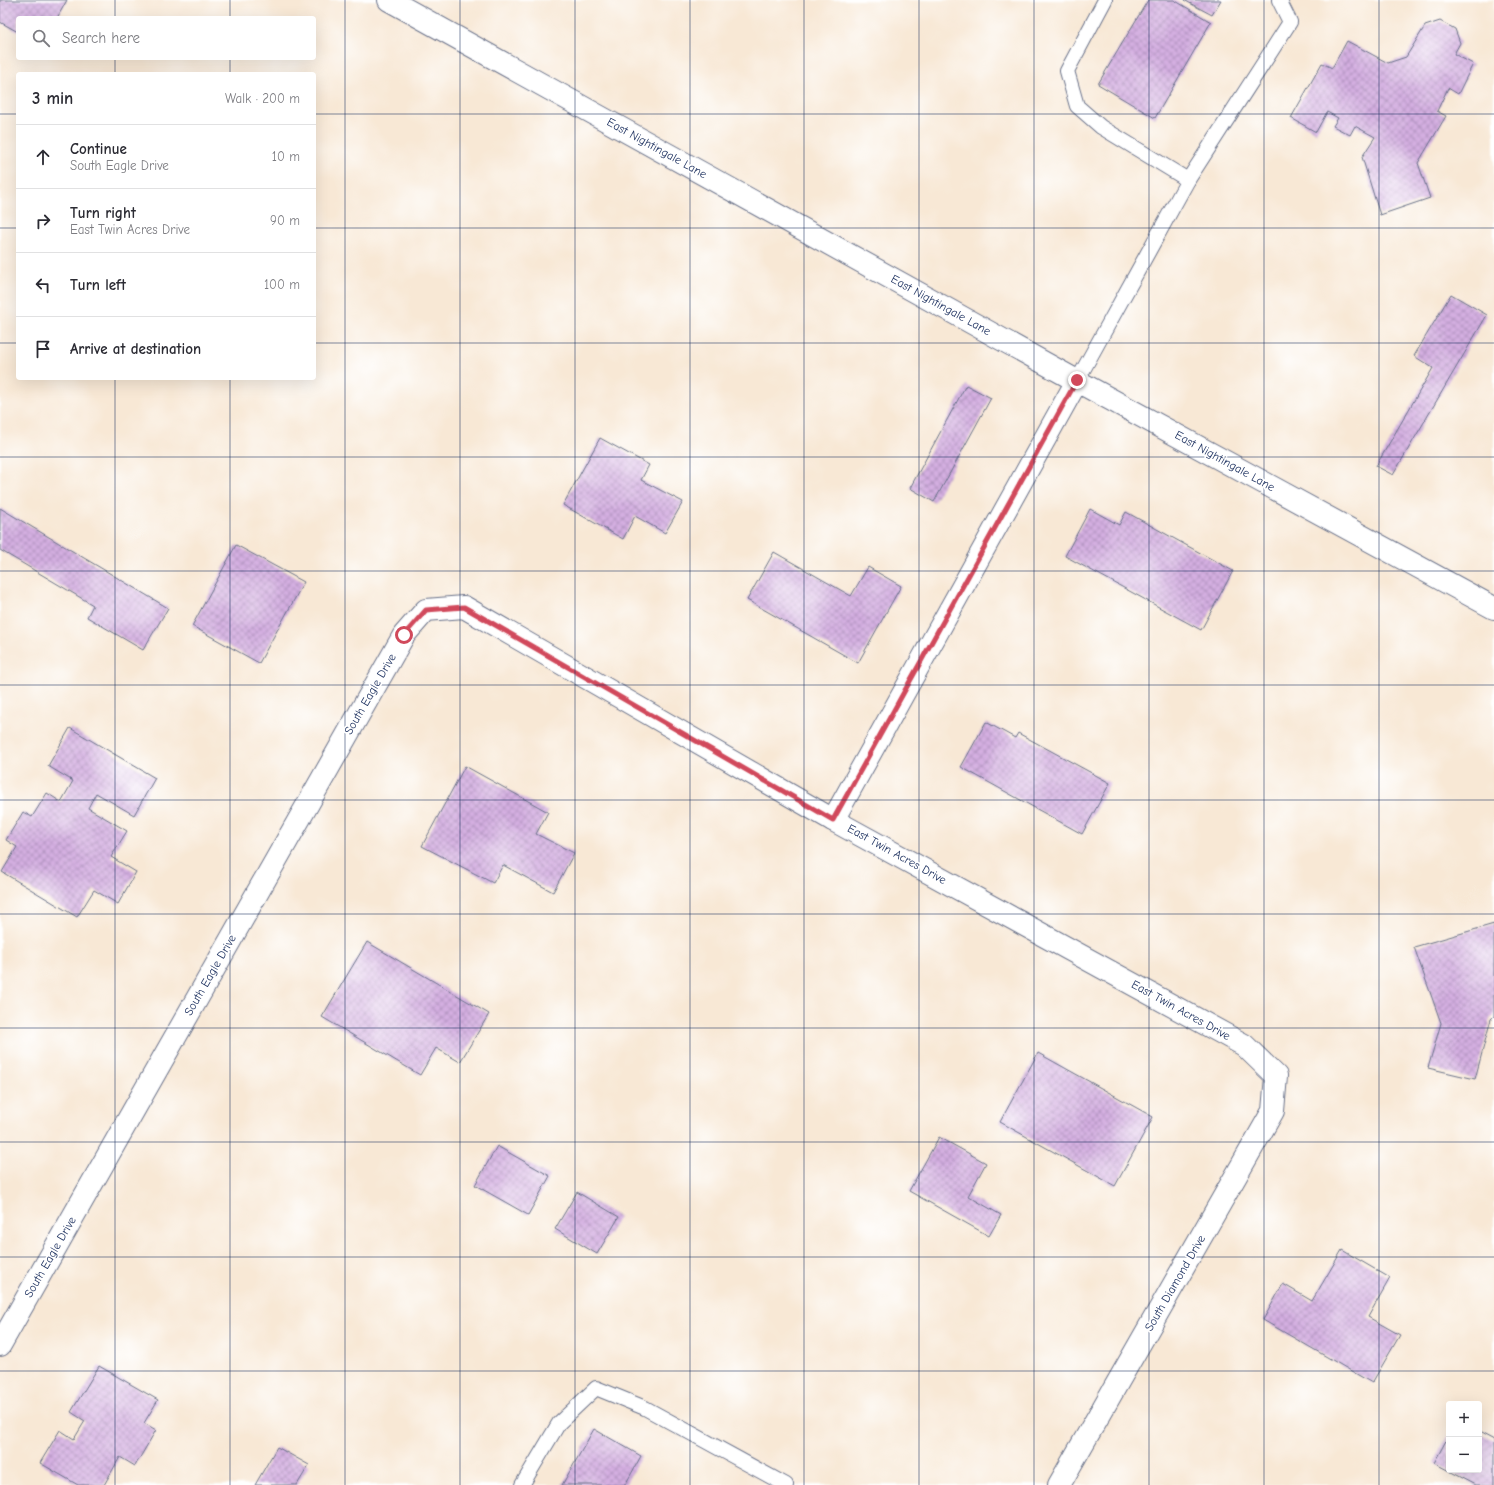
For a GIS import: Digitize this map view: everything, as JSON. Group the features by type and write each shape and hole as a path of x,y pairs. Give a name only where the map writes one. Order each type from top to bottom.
{"street":[{"name":"East Nightingale Lane","path":"389,0 1077,380 1494,608"},
{"path":"833,820 1077,380"},
{"name":"East Twin Acres Drive","path":"426,610 464,607 833,820 1244,1045 1276,1076"},
{"name":"South Eagle Drive","path":"0,1345 404,635 426,610"},
{"name":"South Diamond Drive","path":"1059,1485 1273,1111 1276,1076"}],"lane":[{"path":"1105,0 1067,71 1077,106 1101,127 1188,180"},
{"path":"1077,380 1188,180 1290,22 1279,0"},
{"path":"522,1485 559,1423 596,1388 645,1408 786,1485"}],"building":[{"path":"0,0 67,0 58,16 16,16 16,31 0,22"},
{"path":"1148,0 1174,0 1211,22 1155,118 1098,84"},
{"path":"1184,0 1221,0 1212,15"},
{"path":"1440,21 1455,29 1460,43 1454,54 1473,64 1458,94 1448,88 1437,111 1446,116 1418,163 1430,198 1380,215 1362,157 1375,137 1355,126 1350,135 1333,126 1338,118 1327,112 1316,132 1291,118 1322,63 1332,68 1347,41 1388,63 1406,57 1425,26"},
{"path":"1451,294 1487,315 1393,475 1376,466 1433,368 1414,356"},
{"path":"966,385 991,398 934,502 910,488"},
{"path":"600,438 649,465 641,480 683,502 665,533 635,516 623,539 563,505"},
{"path":"0,508 168,608 143,650 87,617 93,605 0,550"},
{"path":"1090,509 1119,525 1126,512 1233,571 1201,630 1065,556"},
{"path":"236,545 304,582 259,663 192,626"},
{"path":"774,552 851,596 868,567 901,586 858,663 747,600"},
{"path":"986,722 1015,738 1018,733 1110,783 1082,834 961,767"},
{"path":"70,728 155,778 134,815 96,793 88,808 127,831 111,857 136,872 118,904 94,890 77,917 2,872 17,847 6,840 23,812 32,817 47,793 61,802 73,781 48,766"},
{"path":"465,766 548,812 536,834 574,853 553,892 503,865 493,883 422,846"},
{"path":"1494,924 1494,1016 1491,1019 1475,1079 1428,1068 1441,1023 1414,947"},
{"path":"367,942 489,1014 460,1062 436,1048 420,1075 322,1017"},
{"path":"1038,1053 1153,1117 1115,1186 1000,1122"},
{"path":"939,1137 986,1163 968,1196 1001,1215 989,1236 909,1191"},
{"path":"497,1146 550,1176 528,1215 475,1185"},
{"path":"577,1192 619,1217 597,1254 555,1229"},
{"path":"1342,1250 1390,1278 1368,1317 1400,1335 1372,1383 1263,1320 1283,1284 1312,1301"},
{"path":"99,1366 158,1400 144,1423 156,1430 135,1466 120,1457 104,1485 78,1485 40,1463 60,1430 74,1439 85,1421 71,1412"},
{"path":"594,1429 641,1456 625,1485 562,1485"},
{"path":"1482,1434 1494,1440 1494,1485 1476,1485 1453,1473 1482,1473"},
{"path":"1446,1441 1446,1469 1434,1463"},
{"path":"277,1447 309,1465 297,1485 255,1485"}],"route":[{"path":"404,635 426,610 464,607 833,820 1077,380"}]}
